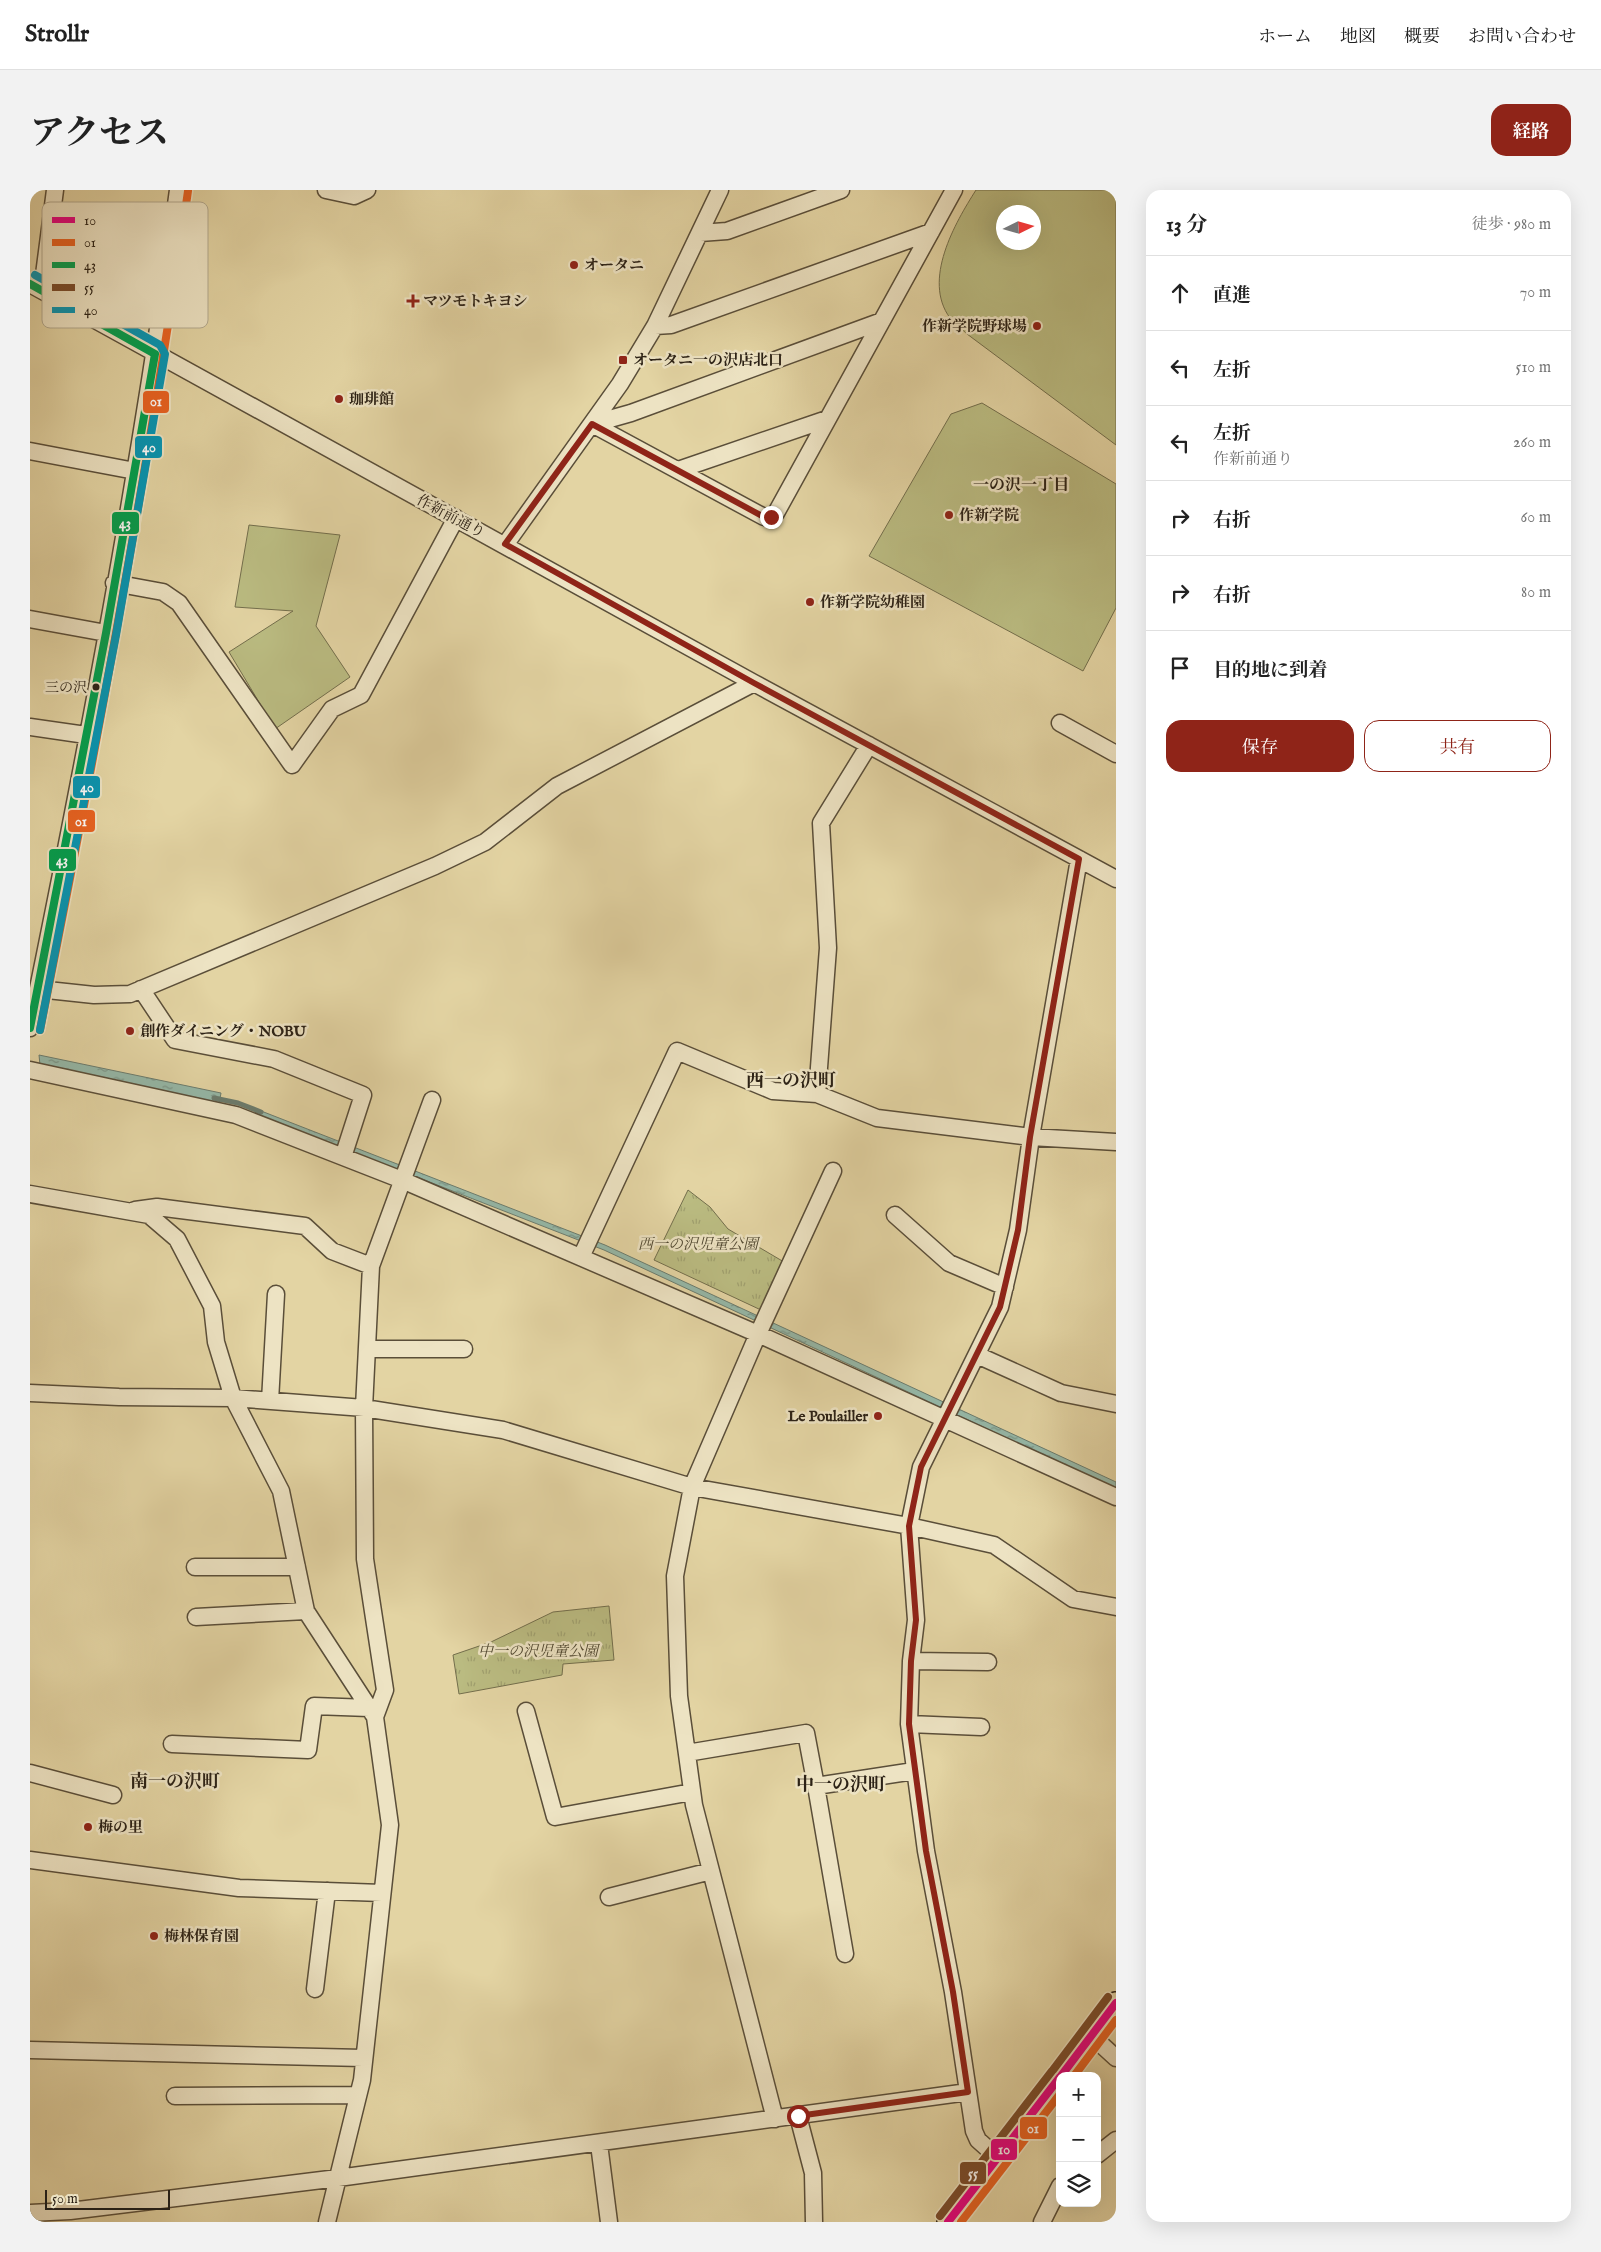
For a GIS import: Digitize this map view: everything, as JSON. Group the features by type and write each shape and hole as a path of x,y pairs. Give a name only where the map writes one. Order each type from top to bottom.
{"main road":[{"path":"1064,2072 1116,2003"},
{"path":"948,2222 997,2156 1056,2082"}],"street":[{"path":"326,190 354,196 367,190"},
{"path":"505,544 620,384 655,326 720,190"},
{"path":"700,233 728,231 841,190"},
{"path":"592,424 764,517 771,517 776,513 954,190"},
{"path":"655,326 671,325 931,232"},
{"path":"36,287 42,256"},
{"path":"592,424 631,414 882,321"},
{"name":"作新前通り","path":"109,328 869,746 1116,879"},
{"path":"30,1028 106,634 159,328"},
{"path":"678,470 827,419"},
{"path":"30,452 135,471"},
{"path":"114,583 162,592 179,603 292,765 332,709 361,695 456,518"},
{"path":"30,619 106,634"},
{"path":"38,989 94,994 130,994 435,866 485,842 557,786 754,683"},
{"path":"1060,723 1116,754"},
{"path":"30,727 86,735"},
{"path":"817,1094 828,948 821,823 869,746"},
{"path":"997,2156 978,2140 974,2131 914,1771 909,1724 911,1661 916,1620 909,1526 921,1467 946,1420 1000,1307 1018,1230 1030,1137 1079,859"},
{"path":"141,989 175,1040 274,1059 363,1096 343,1157"},
{"path":"582,1257 677,1051 773,1091 817,1094 877,1118 1030,1137 1116,1142"},
{"path":"30,1070 236,1115 402,1180 758,1334 1116,1497"},
{"path":"372,1712 385,1690 365,1559 364,1408 371,1266 432,1100"},
{"path":"775,2119 692,1792 680,1696 675,1576 692,1487 758,1334 833,1171"},
{"path":"30,1194 149,1215 176,1239 212,1306 216,1342 233,1398 281,1491 306,1611 372,1712 390,1825 358,2095 327,2222"},
{"path":"130,1211 157,1207 305,1226 332,1252 371,1266"},
{"path":"895,1215 948,1263 1004,1287"},
{"path":"270,1401 276,1294"},
{"path":"367,1349 464,1349"},
{"path":"977,1354 1061,1393 1116,1404"},
{"path":"30,1393 119,1397 233,1398 364,1408 503,1430 692,1487 909,1526 994,1545 1073,1599 1116,1607"},
{"path":"195,1567 297,1567"},
{"path":"196,1617 306,1611"},
{"path":"911,1661 988,1662"},
{"path":"172,1744 308,1750 314,1706 372,1712"},
{"path":"526,1712 555,1817 692,1792"},
{"path":"909,1724 981,1727"},
{"path":"687,1753 806,1733 845,1954"},
{"path":"816,1786 914,1771"},
{"path":"30,1773 113,1795"},
{"path":"30,1860 239,1888 382,1893"},
{"path":"609,1897 711,1871"},
{"path":"315,1989 328,1891"},
{"path":"1092,2036 1116,2058"},
{"path":"30,2050 363,2058"},
{"path":"30,2214 69,2216 968,2092"},
{"path":"175,2096 358,2095"},
{"path":"798,2116 814,2173 814,2222"},
{"path":"1101,2152 1116,2140"},
{"path":"599,2144 609,2222"},
{"path":"1042,2222 1056,2194"}],"green space":[{"name":"作新学院野球場","path":"976,190 1116,190 1116,445 967,334 950,318 942,303 939,287 940,270 951,235"},
{"path":"982,403 1116,484 1116,608 1083,671 869,556 951,414"},
{"path":"249,525 340,535 316,626 350,677 275,729 229,652 293,611 235,607"},
{"name":"西一の沢児童公園","path":"688,1190 710,1207 728,1229 784,1262 761,1310 654,1260"},
{"name":"中一の沢児童公園","path":"609,1606 614,1660 563,1664 562,1675 459,1694 453,1655 491,1642 553,1612"}],"water":[{"path":"39,1055 221,1093 219,1104 40,1065"},
{"path":"256,1109 605,1245 1116,1482 1116,1489 604,1250 255,1114"}],"waterway":[{"path":"214,1098 238,1103 261,1112"}],"transit line":[{"name":"01","path":"186,202 188,191"},
{"name":"40","path":"35,275 42,279"},
{"name":"43","path":"30,284 42,291"},
{"name":"43","path":"109,328 155,354"},
{"name":"40","path":"40,1030 116,635 165,354 160,345 130,328"},
{"name":"01","path":"40,1030 120,612 167,328"},
{"name":"43","path":"30,1028 106,633 155,354"},
{"name":"55","path":"1053,2070 1108,1997"},
{"name":"10","path":"1064,2072 1116,2003"},
{"name":"01","path":"1077,2072 1116,2020"},
{"name":"55","path":"940,2216 1052,2071"},
{"name":"10","path":"948,2222 1056,2082"},
{"name":"01","path":"961,2222 1056,2099"}],"place":[{"name":"オータニ","path":"574,265"},
{"name":"マツモトキヨシ","path":"413,301"},
{"name":"作新学院野球場","path":"1037,326"},
{"name":"オータニ一の沢店北口","path":"623,360"},
{"name":"珈琲館","path":"339,399"},
{"name":"作新学院","path":"949,515"},
{"name":"作新学院幼稚園","path":"810,602"},
{"name":"三の沢","path":"96,687"},
{"name":"創作ダイニング・NOBU","path":"130,1031"},
{"name":"Le Poulailler","path":"878,1416"},
{"name":"梅の里","path":"88,1827"},
{"name":"梅林保育園","path":"154,1936"}],"district":[{"name":"一の沢一丁目","path":"1021,484"},
{"name":"西一の沢町","path":"791,1080"},
{"name":"南一の沢町","path":"175,1781"},
{"name":"中一の沢町","path":"841,1784"}],"route":[{"path":"771,517 764,517 592,424 505,544 754,683 1079,859 1030,1137 1018,1230 1000,1307 946,1420 921,1467 909,1526 916,1620 908,1704 909,1724 926,1851 953,1992 968,2092 798,2116"}]}
